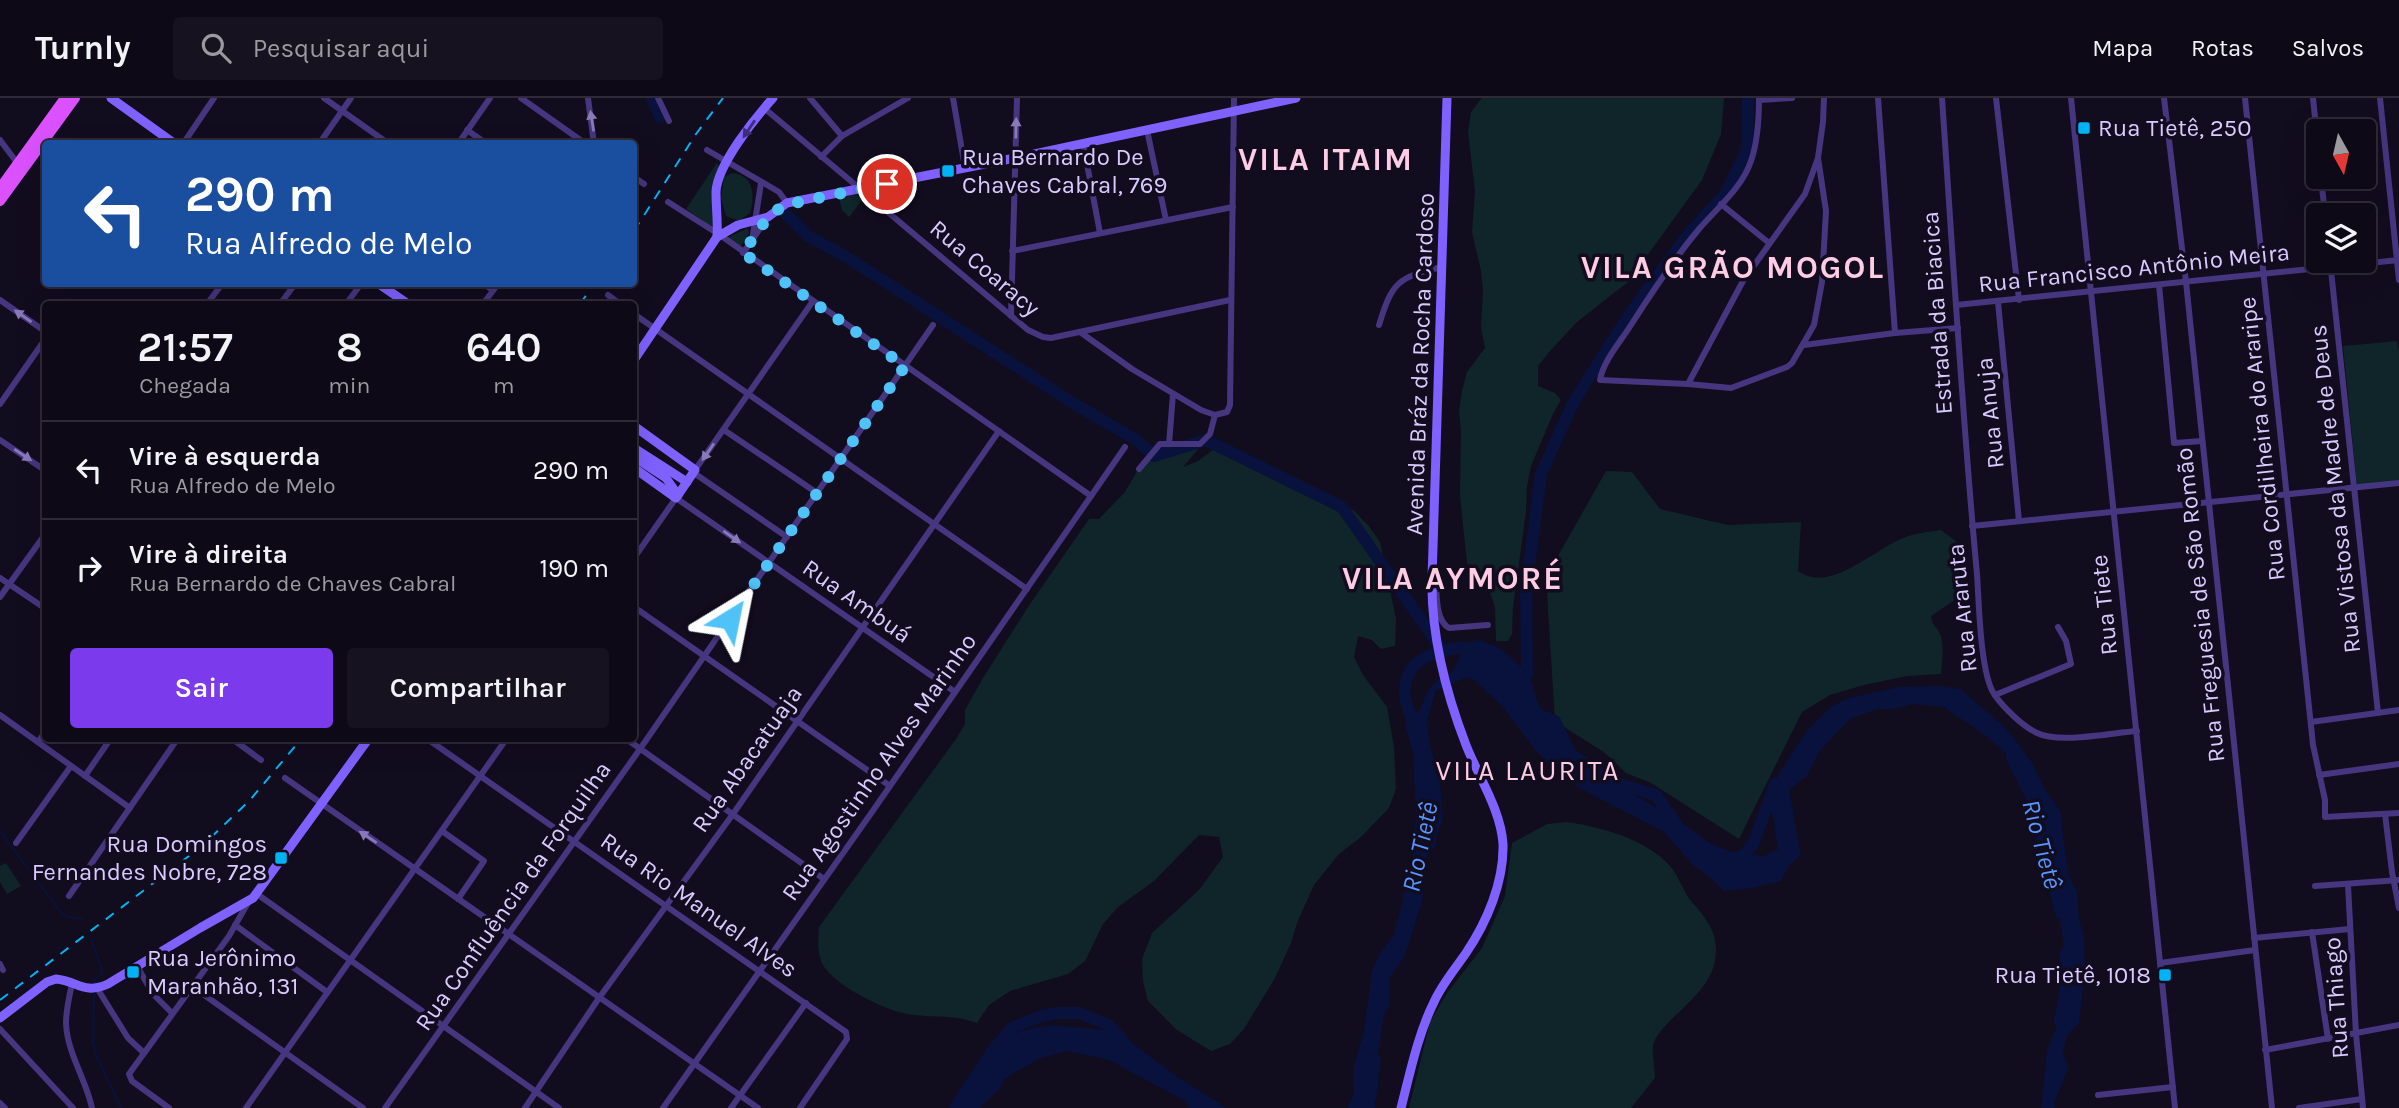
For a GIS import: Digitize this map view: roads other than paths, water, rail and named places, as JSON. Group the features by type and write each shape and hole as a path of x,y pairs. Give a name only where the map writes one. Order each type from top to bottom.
{"main road":[{"path":"0,188 65,98"},
{"path":"44,140 75,98"},
{"path":"0,201 42,143"}],"street":[{"path":"111,98 169,140"},
{"path":"186,140 214,98"},
{"path":"324,98 385,140"},
{"path":"322,140 351,98"},
{"path":"461,140 490,98"},
{"path":"521,98 580,140"},
{"path":"588,98 593,140"},
{"path":"658,98 669,121"},
{"path":"718,235 718,181 727,162 773,98"},
{"path":"810,98 842,136"},
{"path":"953,98 965,168"},
{"path":"1011,316 1017,98"},
{"path":"1080,332 1132,369 1201,410 1215,415 1227,412 1230,405 1234,98"},
{"path":"743,253 771,215 786,204 1296,98"},
{"name":"Avenida Bráz da Rocha Cardoso","path":"1401,1108 1426,1018 1492,903 1503,844 1497,817 1465,743 1450,694 1431,597 1447,98"},
{"path":"1792,98 1759,99 1758,129 1751,162 1736,188 1686,246 1642,307 1614,351 1600,380 1688,383 1724,388 1737,386 1787,367 1804,345 1814,325 1822,282 1826,211 1818,158"},
{"path":"1688,383 1743,281 1804,194 1818,158 1824,98"},
{"path":"1878,98 1895,333"},
{"name":"Estrada da Biacica","path":"1941,98 1972,526"},
{"path":"1996,98 2020,300"},
{"name":"Rua Tiete","path":"2071,98 2175,1108"},
{"name":"Rua Freguesia de São Romão","path":"2164,98 2186,282 2272,1108"},
{"name":"Rua Cordilheira do Araripe","path":"2245,98 2311,722 2319,775 2326,800 2325,818 2385,814"},
{"path":"2313,98 2315,119"},
{"path":"2380,98 2399,280"},
{"path":"821,157 842,136 903,99"},
{"name":"Rua Coaracy","path":"764,108 1028,330 1044,337 1080,332 1230,300"},
{"path":"467,130 481,140"},
{"path":"1147,130 1166,220"},
{"path":"0,140 18,164"},
{"path":"1083,144 1100,233"},
{"path":"707,149 779,192 786,204"},
{"path":"637,179 644,184"},
{"path":"1810,180 1822,182"},
{"path":"752,241 761,183"},
{"path":"668,202 1091,496"},
{"path":"1721,204 1769,243"},
{"path":"1012,251 1233,207"},
{"path":"718,214 724,221 738,225"},
{"path":"637,356 718,235 738,225 771,215"},
{"name":"Rua Francisco Antônio Meira","path":"2376,261 2398,260"},
{"path":"1379,325 1392,290 1402,279 1442,267"},
{"name":"Rua Francisco Antônio Meira","path":"1956,305 2264,275 2306,268"},
{"name":"Rua Vistosa da Madre de Deus","path":"2331,273 2378,713"},
{"path":"2159,285 2175,443 2202,441"},
{"path":"383,287 404,301"},
{"path":"488,287 493,290"},
{"path":"485,301 496,287"},
{"path":"608,295 617,301"},
{"path":"0,300 42,329"},
{"path":"637,554 813,301"},
{"name":"Rua Anuja","path":"1998,302 2019,521"},
{"path":"637,316 1027,589"},
{"name":"Rua Confluência da Forquilha","path":"385,1108 640,749 933,325"},
{"path":"1804,345 1958,328"},
{"path":"0,404 42,344"},
{"path":"1169,444 1173,394"},
{"path":"1139,469 1160,444 1200,444 1210,434 1215,415"},
{"path":"637,428 787,537"},
{"path":"724,430 817,494"},
{"name":"Rua Abacatuaja","path":"525,1108 599,998 733,814 999,432"},
{"path":"0,440 42,468"},
{"name":"Rua Agostinho Alves Marinho","path":"663,1108 1125,447"},
{"path":"637,450 670,475 677,496"},
{"path":"637,458 687,482"},
{"name":"Rua Ambuá","path":"637,470 955,692"},
{"path":"1972,526 2399,483"},
{"name":"Rua Araruta","path":"1972,526 1986,669 1995,695 2026,726 2046,736 2072,737 2137,731"},
{"path":"0,597 42,539"},
{"path":"1433,564 1440,619 1444,625 1449,628 1488,625"},
{"path":"0,578 42,606"},
{"path":"637,609 890,786"},
{"path":"1995,695 2071,664 2066,641 2058,627"},
{"path":"2311,722 2399,710"},
{"path":"0,715 130,808"},
{"path":"38,742 42,736"},
{"path":"85,776 108,742"},
{"path":"69,897 175,742"},
{"path":"238,742 261,760"},
{"path":"169,1108 132,1082 129,1076 253,897 366,742"},
{"name":"Rua Rio Manuel Alves","path":"432,742 846,1032 847,1039 800,1108"},
{"path":"246,1108 504,742"},
{"path":"630,742 824,879"},
{"path":"2319,775 2399,764"},
{"path":"16,843 71,766"},
{"path":"285,778 321,806 758,1108"},
{"path":"2399,813 2385,814 2397,880 2399,908"},
{"path":"442,831 484,861 458,899"},
{"path":"2315,887 2397,880"},
{"name":"Rua Thiago","path":"2348,885 2363,1108"},
{"path":"253,897 351,960 559,1108"},
{"path":"0,1018 47,982 59,979 84,989 97,989 253,897"},
{"path":"235,925 327,992"},
{"path":"2254,938 2350,929"},
{"path":"2312,932 2328,1038"},
{"path":"2160,962 2255,950"},
{"path":"137,966 153,994 172,1013"},
{"path":"72,985 67,1005 68,1038 92,1108"},
{"path":"193,987 363,1108"},
{"path":"97,989 128,1038 144,1053"},
{"path":"731,1108 806,1003"},
{"path":"2265,1050 2399,1025"},
{"path":"0,1028 73,1108"},
{"path":"2098,1095 2173,1087"},
{"path":"2299,1108 2362,1099"},
{"path":"0,1103 5,1108"}],"water":[{"name":"Rio Tietê","path":"1476,640 1486,641 1483,650 1501,664 1522,668 1530,679 1539,706 1555,721 1561,742 1580,764 1677,819 1711,844 1737,854 1764,856 1778,849 1768,803 1771,786 1806,732 1832,706 1849,698 1900,687 1939,686 1960,689 2010,733 2033,764 2044,788 2060,811 2068,874 2077,891 2079,919 2084,936 2085,971 2079,1023 2067,1035 2063,1053 2068,1068 2054,1104 2055,1108 2041,1108 2047,1050 2070,982 2044,820 2031,786 2017,770 2012,759 1986,736 1944,707 1913,704 1894,709 1878,709 1850,719 1819,752 1807,776 1789,790 1801,855 1788,867 1781,881 1723,891 1694,866 1664,832 1587,792 1574,784 1559,767 1547,762 1502,706 1474,680 1467,677 1436,691 1427,721 1440,782 1443,819 1435,847 1424,860 1423,897 1408,947 1389,979 1389,1005 1384,1015 1374,1079 1375,1108 1347,1108 1354,1093 1353,1069 1364,1030 1372,971 1379,955 1394,935 1412,861 1416,810 1413,753 1405,725 1409,716 1420,711 1431,687 1451,673 1466,645"},
{"path":"1052,1025 1116,1031 1179,1078 1227,1108 1189,1108 1187,1102 1109,1060 1067,1051 1039,1059 1015,1072 1004,1080 1000,1089 979,1108 954,1108 986,1060 1001,1043 1019,1032"}],"waterway":[{"path":"652,98 660,117"},
{"path":"1527,675 1526,590 1541,474 1573,403 1629,315 1687,236 1725,194 1747,150 1748,98"},
{"path":"786,214 808,236 845,256 1073,403 1138,441 1154,456 1206,440 1342,507 1440,647"},
{"name":"Rio Tietê","path":"1418,728 1408,708 1405,686 1410,671 1426,657 1450,649 1487,649 1499,655 1521,675"},
{"name":"Rio Tietê","path":"1540,715 1555,721 1571,755 1622,785 1656,795 1679,828"},
{"name":"Rio Tietê","path":"2012,758 2033,799 2061,913"},
{"name":"Rio Tietê","path":"1729,859 1741,857 1753,845 1775,784"},
{"path":"0,831 59,910 65,916 82,919"},
{"path":"91,940 102,970 94,986"},
{"name":"Rio Tietê","path":"2060,1021 2066,989 2066,952"},
{"path":"94,991 93,1042 96,1055 121,1108"},
{"name":"Rio Tietê","path":"955,1108 993,1050 1013,1027 1042,1016 1080,1013 1109,1025 1124,1042"},
{"name":"Rio Tietê","path":"1363,1108 1370,1098 1375,1059"}],"railway":[{"path":"637,226 696,134 723,98"},
{"path":"582,301 592,287"},
{"path":"0,1000 202,846 250,800 299,742"}],"place":[{"name":"Rua Tietê, 250","path":"2084,128"},
{"name":"Rua Bernardo De Chaves Cabral, 769","path":"948,171"},
{"name":"Rua Domingos Fernandes Nobre, 728","path":"281,858"},
{"name":"Rua Jerônimo Maranhão, 131","path":"133,972"},
{"name":"Rua Tietê, 1018","path":"2165,975"}],"district":[{"name":"VILA ITAIM","path":"1326,159"},
{"name":"VILA GRÃO MOGOL","path":"1733,267"},
{"name":"VILA AYMORÉ","path":"1453,578"},
{"name":"VILA LAURITA","path":"1528,770"}]}
